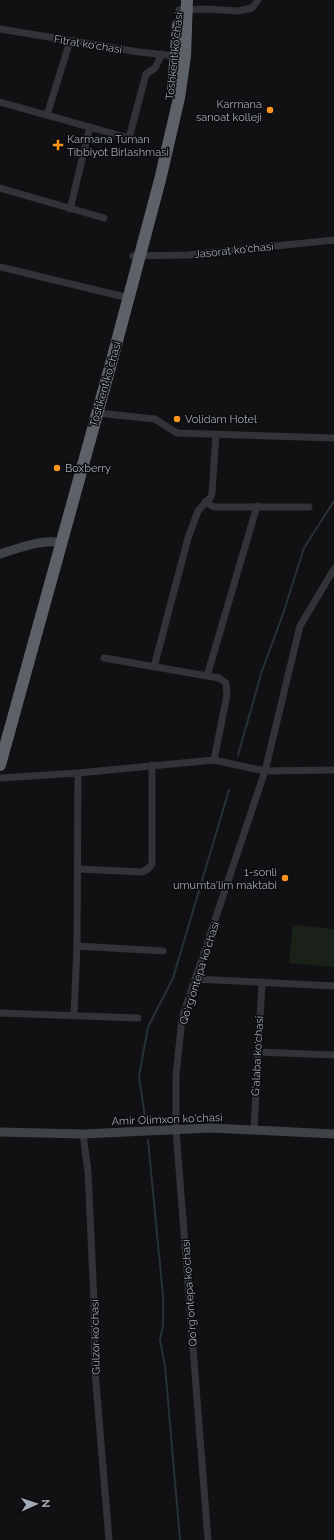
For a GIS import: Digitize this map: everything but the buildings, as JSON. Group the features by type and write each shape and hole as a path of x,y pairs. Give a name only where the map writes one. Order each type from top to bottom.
{"highway":[{"name":"Toshkent ko'chasi","path":"0,765 57,542 97,413 136,257 172,92 183,5"},
{"name":"Toshkent ko'chasi","path":"136,257 160,180 179,98 185,56 183,5"},
{"name":"Toshkent ko'chasi","path":"0,737 126,297"}],"street":[{"path":"183,5 207,9 238,11 252,8 258,0"},
{"name":"Fitrat ko'chasi","path":"0,29 139,52 176,56"},
{"path":"47,115 70,41"},
{"path":"0,102 129,138 146,74 155,68 162,54"},
{"path":"70,209 90,127"},
{"path":"0,188 104,218"},
{"name":"Jasorat ko'chasi","path":"136,257 188,255 334,240"},
{"path":"0,267 126,297"},
{"path":"97,413 155,419 177,434 334,438"},
{"path":"154,667 188,538 198,511 211,497 216,435"},
{"path":"205,502 214,506 309,507"},
{"path":"207,676 257,506"},
{"path":"0,554 57,542"},
{"name":"Qo'rg'ontepa ko'chasi","path":"208,1540 176,1130 176,1076 182,1018 265,771 300,626 334,569"},
{"path":"104,658 219,678 226,683 227,695 214,760"},
{"path":"0,778 78,773 214,760 265,771 334,770"},
{"path":"78,869 142,872 148,869 152,864 152,766"},
{"path":"74,1015 77,946 78,773"},
{"path":"77,946 163,951"},
{"path":"195,979 334,986"},
{"name":"G'alaba ko'chasi","path":"254,1130 257,1052 262,982"},
{"path":"0,1013 138,1018"},
{"path":"257,1052 334,1055"},
{"name":"Amir Olimxon ko'chasi","path":"0,1132 83,1134 211,1128 334,1134"},
{"name":"Gulzor ko'chasi","path":"83,1134 88,1172 94,1302 95,1370 109,1540"}],"shaded area":[{"path":"293,925 334,929 334,967 289,963"}],"waterway":[{"path":"238,755 262,671 283,614 304,548 334,501"},
{"path":"145,1118 139,1076 148,1027 173,978 229,790"},
{"path":"148,1140 163,1296 163,1325 160,1340 165,1366 180,1540"}],"place":[{"name":"Karmana sanoat kolleji","path":"270,110"},
{"name":"Karmana Tuman Tibbiyot Birlashmasi","path":"58,145"},
{"name":"Volidam Hotel","path":"177,419"},
{"name":"Boxberry","path":"57,468"},
{"name":"1-sonli umumta'lim maktabi","path":"285,878"}]}
